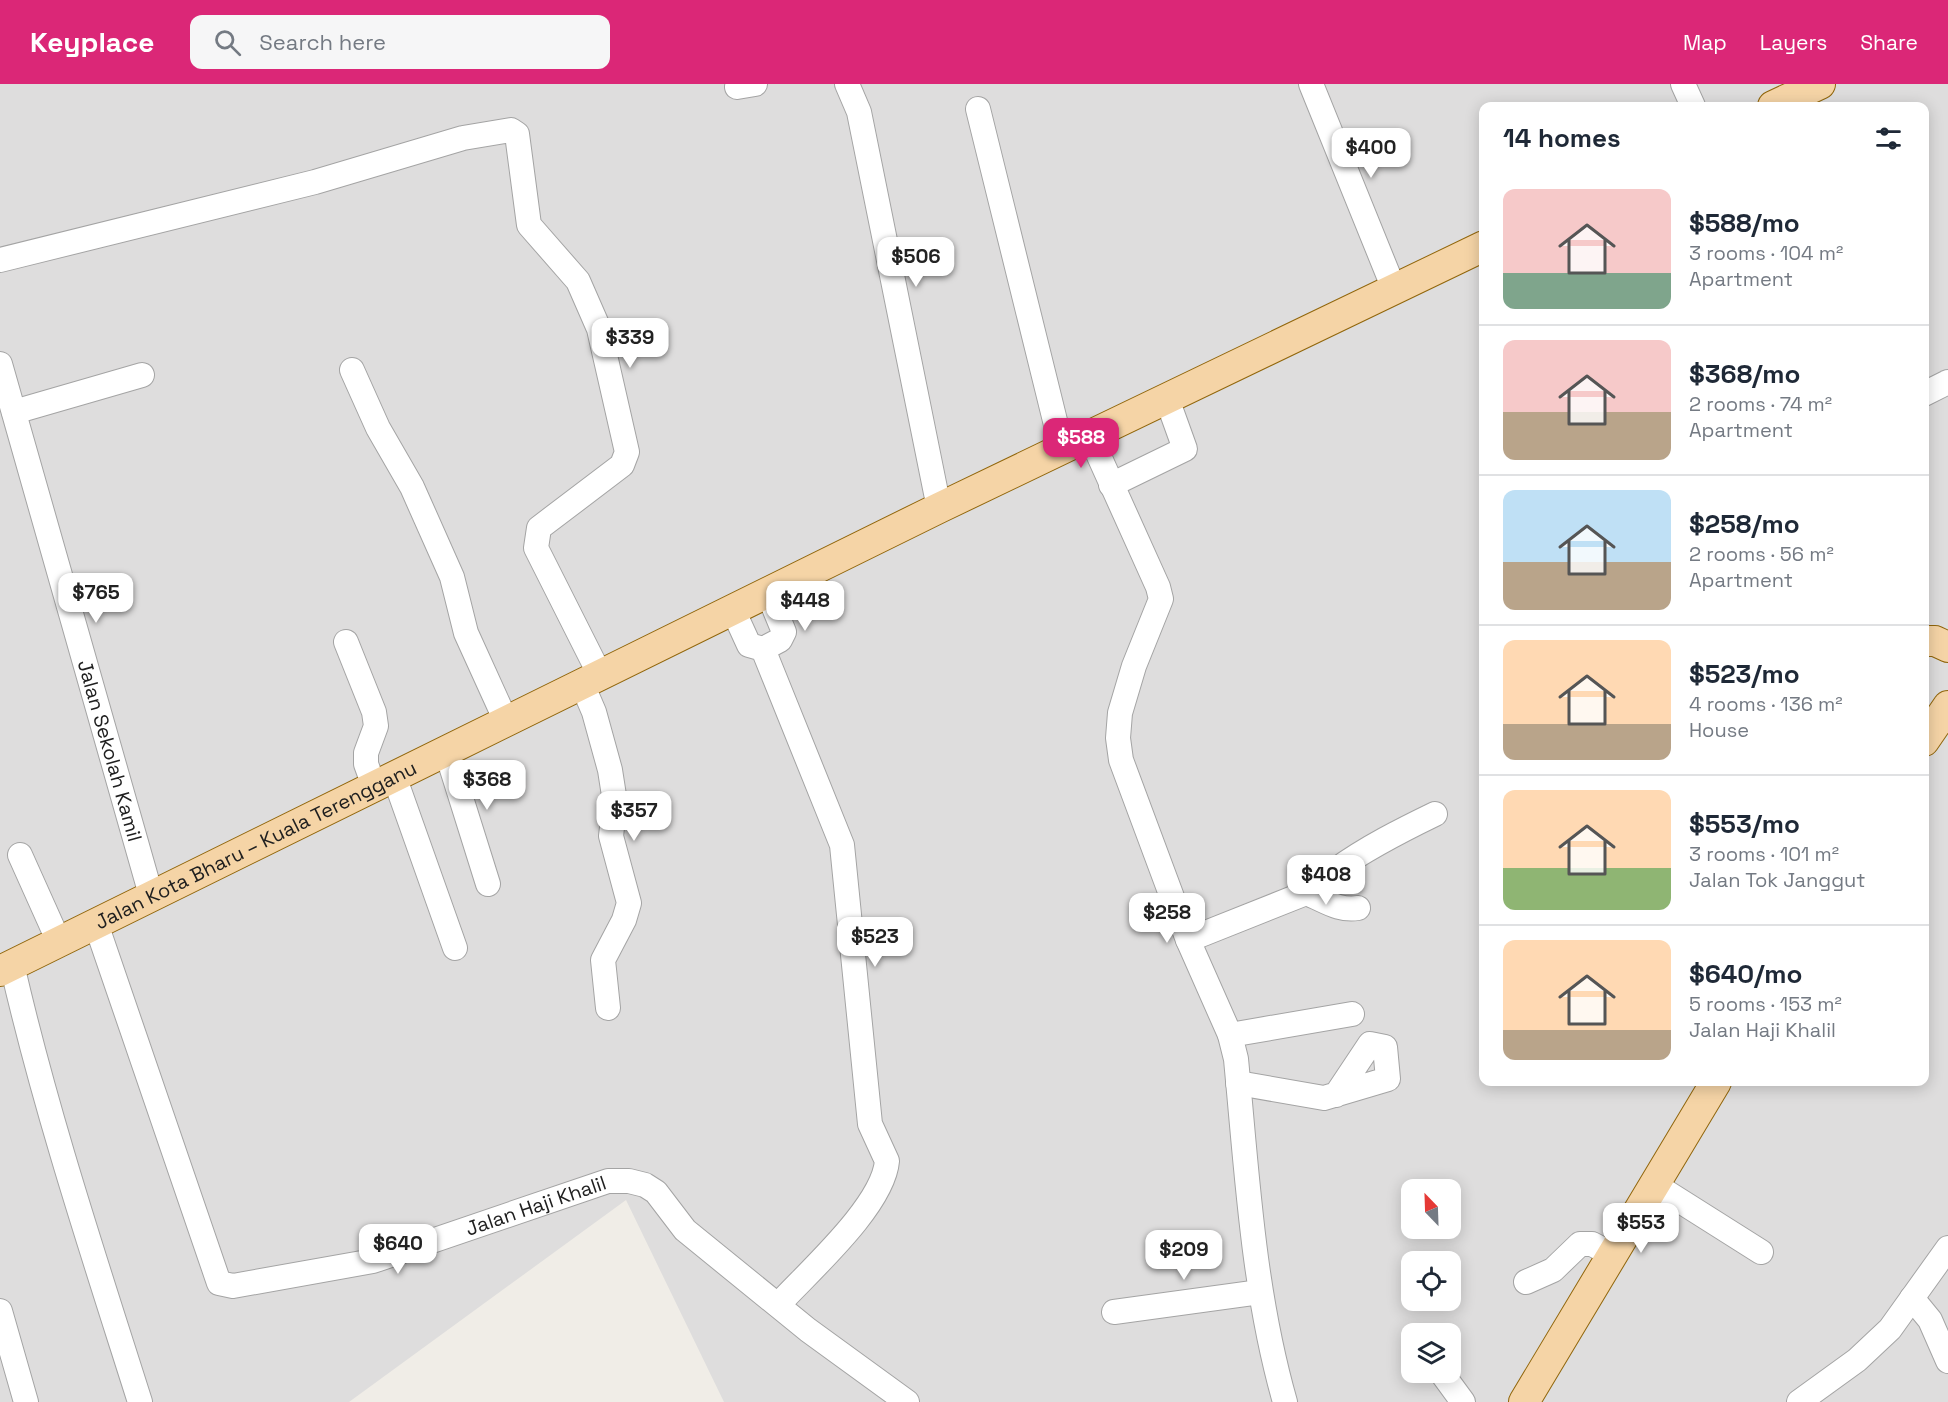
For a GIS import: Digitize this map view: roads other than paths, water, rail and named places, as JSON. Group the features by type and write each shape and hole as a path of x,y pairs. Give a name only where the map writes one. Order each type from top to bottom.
{"main road":[{"path":"1776,98 1820,84"},
{"name":"Jalan Kota Bharu – Kuala Terengganu","path":"6,968 939,508 1479,248"},
{"path":"1929,708 1948,704"},
{"path":"1929,733 1948,704"},
{"path":"1524,1402 1714,1086"}],"street":[{"path":"847,84 859,112 939,508"},
{"path":"1311,84 1394,289"},
{"path":"1683,84 1691,102"},
{"path":"978,109 1062,449"},
{"path":"0,260 315,182 463,138 511,130 517,134 529,225 578,281 599,329 627,453 622,465 539,528 536,548 591,679 594,712 610,770 615,802 611,836 629,903 624,920 603,960 608,1008"},
{"name":"Jalan Sekolah Kamil","path":"0,363 151,895"},
{"path":"352,370 378,428 412,487 452,577 466,633 506,721"},
{"path":"14,412 142,375"},
{"path":"1929,392 1948,382"},
{"path":"1111,486 1185,449 1167,399"},
{"path":"1090,436 1158,586 1161,599 1137,657 1120,713 1118,738 1121,760 1188,940 1230,1035 1238,1083 1260,1292 1285,1402"},
{"path":"733,610 749,645 763,649 780,640 784,632 768,592"},
{"path":"346,642 374,712 376,726 366,753 366,764 384,781 455,948"},
{"path":"763,649 842,845 870,1124 887,1161 878,1190 863,1213 778,1305"},
{"path":"446,750 488,884"},
{"path":"1188,940 1322,885 1334,871 1370,848 1435,814"},
{"path":"20,855 59,942"},
{"path":"1306,893 1324,899 1334,907 1358,908"},
{"name":"Jalan Haji Khalil","path":"96,924 219,1283 233,1286 373,1260 608,1181 629,1181 645,1185 656,1192 685,1230 808,1330 907,1402"},
{"path":"6,968 30,1042 74,1197 140,1402"},
{"path":"1230,1035 1352,1014"},
{"path":"1238,1083 1324,1098 1336,1095"},
{"path":"1655,1185 1761,1252"},
{"path":"1526,1282 1553,1270 1580,1244 1592,1244 1613,1255"},
{"path":"1799,1402 1857,1359 1890,1329 1948,1248"},
{"path":"1114,1312 1260,1292"},
{"path":"1912,1298 1929,1320 1948,1361"},
{"path":"0,1311 26,1402"},
{"path":"1449,1383 1463,1402"}]}
